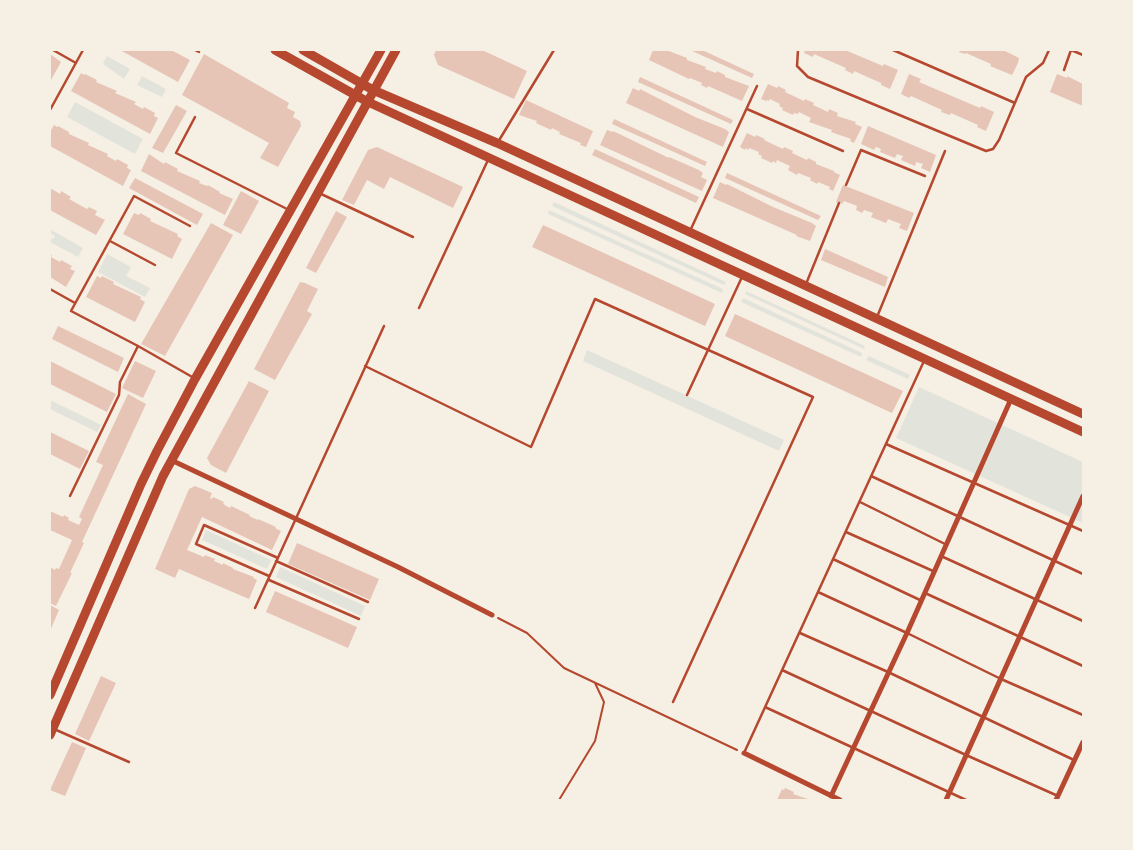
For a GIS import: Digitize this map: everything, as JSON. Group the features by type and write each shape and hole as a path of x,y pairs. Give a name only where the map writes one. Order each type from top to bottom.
{"main road":[{"path":"275,50 366,102 1083,432"},
{"path":"303,50 362,85 497,143 1083,414"},
{"path":"50,695 141,484 196,379 381,50"},
{"path":"51,732 171,460 396,50"}],"street":[{"path":"831,796 907,633 1011,399"},
{"path":"171,460 398,567 492,616"},
{"path":"946,800 1083,496"},
{"path":"1057,798 1083,742"},
{"path":"744,753 840,800"}],"lane":[{"path":"53,50 76,63"},
{"path":"50,110 83,50"},
{"path":"195,50 199,52"},
{"path":"497,143 554,50"},
{"path":"798,50 797,66 808,77 986,151 993,149 999,140 1026,77 1043,63 1049,50"},
{"path":"893,50 1015,103"},
{"path":"1064,70 1071,50 1083,55"},
{"path":"690,232 757,86"},
{"path":"50,100 54,102"},
{"path":"747,109 843,151"},
{"path":"195,117 176,153 290,210"},
{"path":"846,185 861,150 925,176"},
{"path":"876,318 945,151"},
{"path":"419,308 488,158"},
{"path":"318,193 413,237"},
{"path":"190,226 134,196 71,311 196,379"},
{"path":"805,286 839,203"},
{"path":"109,240 155,265"},
{"path":"687,395 742,275"},
{"path":"50,289 75,303"},
{"path":"365,366 531,447 595,299 813,397 673,702"},
{"path":"255,608 384,326"},
{"path":"70,496 119,395 120,382 138,346"},
{"path":"744,753 925,360"},
{"path":"886,444 1083,531"},
{"path":"872,476 1083,574"},
{"path":"860,502 946,544"},
{"path":"359,619 196,544 204,525 368,602"},
{"path":"846,532 934,572"},
{"path":"941,556 1083,621"},
{"path":"833,559 921,601"},
{"path":"818,592 1001,679 1083,715"},
{"path":"925,593 1083,666"},
{"path":"800,632 1074,760"},
{"path":"782,670 1057,798"},
{"path":"765,707 966,800"},
{"path":"51,732 129,762"}],"path":[{"path":"492,616 527,633 564,668 744,753"},
{"path":"559,800 595,741 604,702 595,683"}],"shaded area":[{"path":"107,56 130,69 124,79 103,64"},
{"path":"142,76 166,89 162,97 137,85"},
{"path":"75,102 143,139 135,154 67,117"},
{"path":"554,202 726,282 724,285 552,206"},
{"path":"549,210 723,289 722,293 548,214"},
{"path":"50,229 83,248 78,257 50,242 50,237 53,239 55,236 50,233"},
{"path":"107,254 131,267 126,276 150,288 145,297 98,272"},
{"path":"746,291 865,346 864,349 745,294"},
{"path":"743,298 862,353 861,357 741,302"},
{"path":"587,350 784,440 779,451 583,361"},
{"path":"869,356 910,375 908,379 866,360"},
{"path":"919,387 1083,462 1083,523 896,438"},
{"path":"50,400 101,425 97,432 50,409"},
{"path":"206,530 271,560 267,569 202,540"},
{"path":"280,567 365,606 361,616 276,577"}],"building":[{"path":"120,50 171,50 190,60 178,82"},
{"path":"436,50 482,50 527,71 514,99 438,65 434,55"},
{"path":"653,50 669,50 687,58 687,60 706,67 705,69 716,73 717,71 725,75 725,77 749,86 742,101 708,86 707,88 701,85 702,83 689,79 649,60"},
{"path":"690,50 702,50 754,74 752,78"},
{"path":"805,50 845,50 883,66 884,64 898,70 890,89 854,71 853,74 845,70 846,68 814,54 813,57 804,53"},
{"path":"960,50 1003,50 1019,58 1012,75 966,53 959,52"},
{"path":"50,54 61,62 51,80 50,80"},
{"path":"204,54 289,103 287,108 295,112 293,117 300,121 301,126 278,167 260,158 269,143 182,95"},
{"path":"81,73 117,91 115,93 136,102 134,104 143,109 144,107 155,113 154,116 158,118 150,134 71,91"},
{"path":"909,74 921,79 919,82 994,112 986,131 977,127 978,125 951,113 950,115 941,112 942,110 911,96 909,98 901,94"},
{"path":"1057,74 1067,78 1067,76 1083,84 1083,106 1050,92"},
{"path":"640,77 733,120 731,124 638,82"},
{"path":"768,84 777,88 778,86 786,90 785,92 804,101 805,99 828,112 829,109 838,113 837,116 856,122 855,124 862,127 854,143 850,141 851,139 831,132 832,130 809,122 811,118 799,112 793,115 782,110 783,108 779,106 780,104 770,99 766,101 761,99"},
{"path":"633,88 639,91 640,89 695,117 725,129 729,132 723,147 626,103"},
{"path":"526,100 593,131 586,147 559,134 560,132 552,128 551,130 536,123 537,121 519,115"},
{"path":"176,105 187,111 163,153 152,148"},
{"path":"614,119 707,162 705,166 612,124"},
{"path":"54,125 89,143 88,145 108,154 107,156 116,161 117,159 128,165 127,168 131,170 123,186 50,146 50,132"},
{"path":"868,126 936,155 930,172 921,168 923,164 916,162 915,166 901,160 903,156 897,154 895,158 880,152 881,149 876,147 874,150 861,144"},
{"path":"607,130 699,170 703,173 701,177 707,180 702,191 600,145"},
{"path":"747,133 765,139 783,149 784,147 793,151 792,153 807,160 808,158 816,162 816,164 840,175 833,191 829,189 830,187 810,180 811,178 798,173 797,175 788,170 790,166 777,160 776,163 773,161 772,163 761,158 762,156 758,154 759,152 749,148 748,150 745,148 745,150 740,147"},
{"path":"377,147 463,187 453,208 390,177 384,189 367,180 354,205 342,200 368,150"},
{"path":"595,149 699,197 696,203 592,155"},
{"path":"149,154 164,164 165,162 178,169 177,171 200,181 199,183 208,185 219,193 233,199 225,215 141,171"},
{"path":"727,173 821,216 818,220 725,178"},
{"path":"135,178 203,214 197,225 129,188"},
{"path":"720,182 812,223 816,226 810,241 713,198"},
{"path":"843,185 914,213 907,231 899,228 901,224 888,219 886,223 871,217 873,213 864,210 862,213 856,210 857,206 844,201 842,204 836,202"},
{"path":"50,188 60,194 61,191 71,197 69,199 87,209 89,207 97,211 95,215 105,220 96,235 50,210"},
{"path":"241,191 259,201 241,234 223,225"},
{"path":"336,211 347,217 316,273 306,268"},
{"path":"134,213 139,215 140,213 151,219 150,221 178,234 177,236 182,239 172,259 123,234"},
{"path":"211,223 233,235 165,356 141,344"},
{"path":"543,225 715,304 705,326 532,247"},
{"path":"825,249 888,277 885,287 821,260"},
{"path":"50,254 52,255 51,257 60,262 61,260 72,266 70,269 75,271 66,287 50,277"},
{"path":"97,276 101,278 102,276 114,282 113,284 141,297 140,299 145,302 135,322 86,297"},
{"path":"300,282 318,289 307,311 312,314 275,380 254,369"},
{"path":"735,314 903,391 892,413 725,336"},
{"path":"58,326 124,358 118,372 52,339"},
{"path":"50,361 116,394 107,412 50,384"},
{"path":"135,361 156,371 143,398 122,388"},
{"path":"249,381 269,391 226,473 211,465 207,458"},
{"path":"128,394 146,404 82,542 84,543 70,573 72,573 56,606 50,603 50,567 55,570 56,568 59,569 72,540 50,530 50,511 63,517 64,515 69,518 68,520 79,525 82,519 79,517 103,465 96,462"},
{"path":"50,432 89,451 80,469 50,454"},
{"path":"195,486 212,493 210,498 212,499 213,497 224,502 223,504 230,508 231,506 281,531 272,550 202,517 187,550 215,559 214,561 254,577 257,580 249,599 179,569 175,578 155,569 189,489"},
{"path":"297,543 379,579 370,600 288,564"},
{"path":"275,591 357,627 348,648 266,612"},
{"path":"50,605 59,610 50,631"},
{"path":"101,676 116,683 89,741 75,734"},
{"path":"72,742 86,748 65,796 50,790"},
{"path":"785,788 794,792 793,794 811,800 777,800 782,789 784,790"}]}
